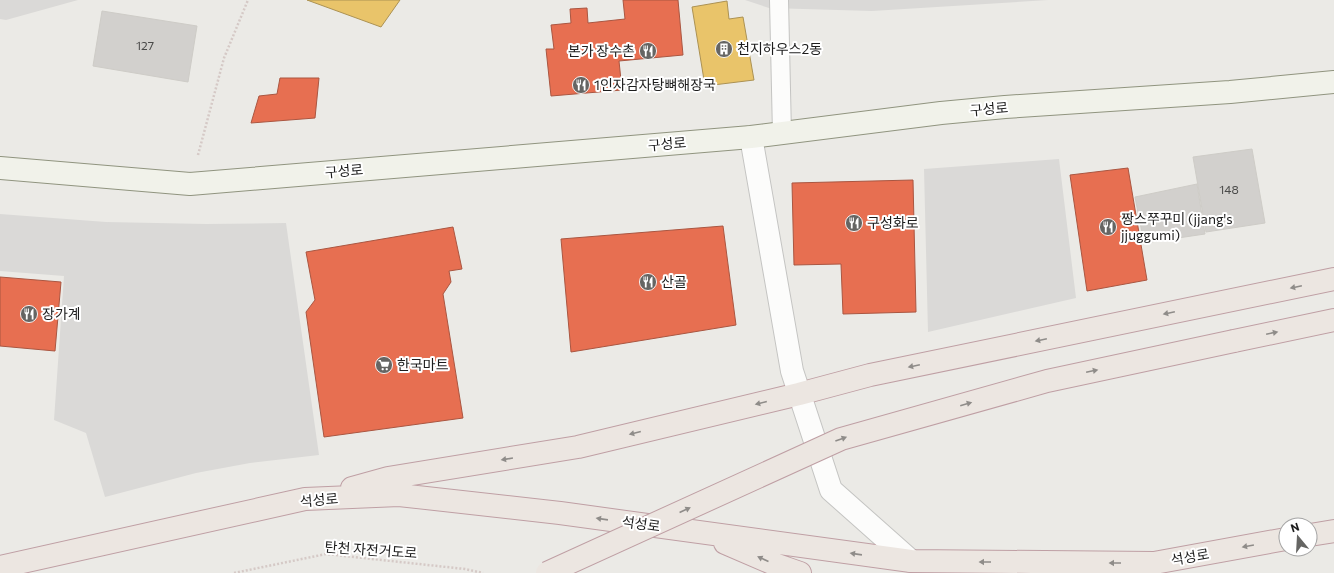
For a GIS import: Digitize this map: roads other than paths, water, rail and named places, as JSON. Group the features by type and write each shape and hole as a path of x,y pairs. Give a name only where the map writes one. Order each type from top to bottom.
{"highway":[{"path":"305,499 388,478 578,447 799,394 870,375 1334,279"},
{"path":"547,573 841,439 1047,381 1334,320"},
{"name":"석성로","path":"0,567 305,499 399,495 560,513 911,561 1154,563 1278,540"},
{"path":"1318,534 1334,531"},
{"path":"701,532 774,564 800,573"}],"main road":[{"name":"구성로","path":"0,168 190,184 751,137 941,113 1005,107 1230,92 1334,82"}],"street":[{"path":"751,137 792,371 830,490 911,561"}],"lane":[{"path":"779,0 782,134"}],"place":[{"name":"천지하우스2동","path":"724,49"},
{"name":"본가 장수촌","path":"648,51"},
{"name":"1인자감자탕뼈해장국","path":"581,85"},
{"name":"구성화로","path":"854,223"},
{"name":"짱스쭈꾸미 (jjang's jjuggumi)","path":"1108,227"},
{"name":"산골","path":"648,282"},
{"name":"장가계","path":"29,314"},
{"name":"한국마트","path":"384,365"}]}
